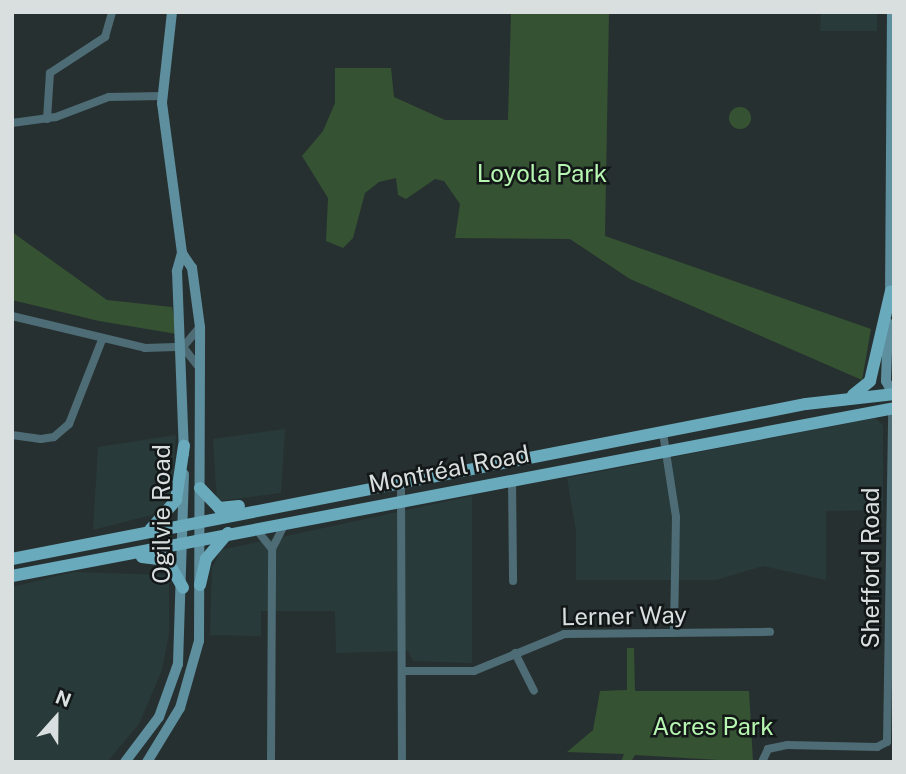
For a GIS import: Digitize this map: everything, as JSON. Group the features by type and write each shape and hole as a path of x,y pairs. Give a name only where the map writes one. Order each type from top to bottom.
{"main road":[{"path":"891,290 894,309"},
{"path":"846,399 870,381 891,290"},
{"name":"Montréal Road","path":"12,559 401,482 846,399 893,393"},
{"name":"Montréal Road","path":"12,576 402,499 893,408"},
{"path":"149,530 176,500 184,446"},
{"path":"200,488 219,508 284,505"},
{"path":"200,585 206,559 228,533"},
{"path":"86,560 163,557 173,566 183,588"}],"street":[{"path":"47,119 50,73 105,37 112,12"},
{"name":"Ogilvie Road","path":"125,762 159,717 174,680 183,588 183,347 177,271 182,253 162,96 172,12"},
{"name":"Shefford Road","path":"762,762 768,749 787,746 877,747 887,742 893,633 893,393 886,381 891,290 892,12"},
{"path":"12,122 47,119 109,96 162,96"},
{"name":"Ogilvie Road","path":"147,762 169,731 195,667 200,585 200,327 192,268 182,253"},
{"name":"Shefford Road","path":"891,290 894,323"},
{"path":"12,316 102,340 145,348 183,347 200,327"},
{"path":"12,435 41,439 64,430 76,413 89,367 102,340"},
{"path":"183,347 200,369"},
{"path":"663,433 676,517 674,633"},
{"path":"512,479 513,582"},
{"path":"401,482 402,762"},
{"path":"271,762 272,549 286,522"},
{"path":"255,528 272,549"},
{"name":"Lerner Way","path":"402,671 474,671 564,634 770,632"},
{"path":"515,653 534,691"}],"shaded area":[{"path":"821,12 877,12 877,31 820,31"},
{"path":"875,418 883,425 883,510 826,511 826,580 763,566 716,580 576,580 576,531 567,478"},
{"path":"285,429 281,493 217,501 213,439"},
{"path":"176,435 171,497 155,514 93,530 98,447"},
{"path":"472,496 472,663 413,661 408,651 336,653 335,611 261,611 261,636 210,635 212,568 221,550"},
{"path":"73,572 169,575 169,634 162,670 139,724 107,762 12,762 12,587"}],"green space":[{"name":"Loyola Park","path":"511,12 609,12 605,236 871,329 862,380 630,279 570,239 455,238 460,204 444,181 435,179 406,199 398,195 396,178 379,182 365,193 353,238 343,248 326,241 328,198 302,156 323,131 335,103 335,68 391,68 394,97 445,120 508,120"},
{"path":"736,107 744,107 751,114 751,122 744,129 736,129 729,122 729,114"},
{"path":"12,232 107,300 172,307 177,334 99,321 12,300"},
{"name":"Acres Park","path":"627,648 634,648 635,691 749,691 753,762 635,755 631,762 621,762 624,754 567,752 593,730 600,691 627,690"}]}
